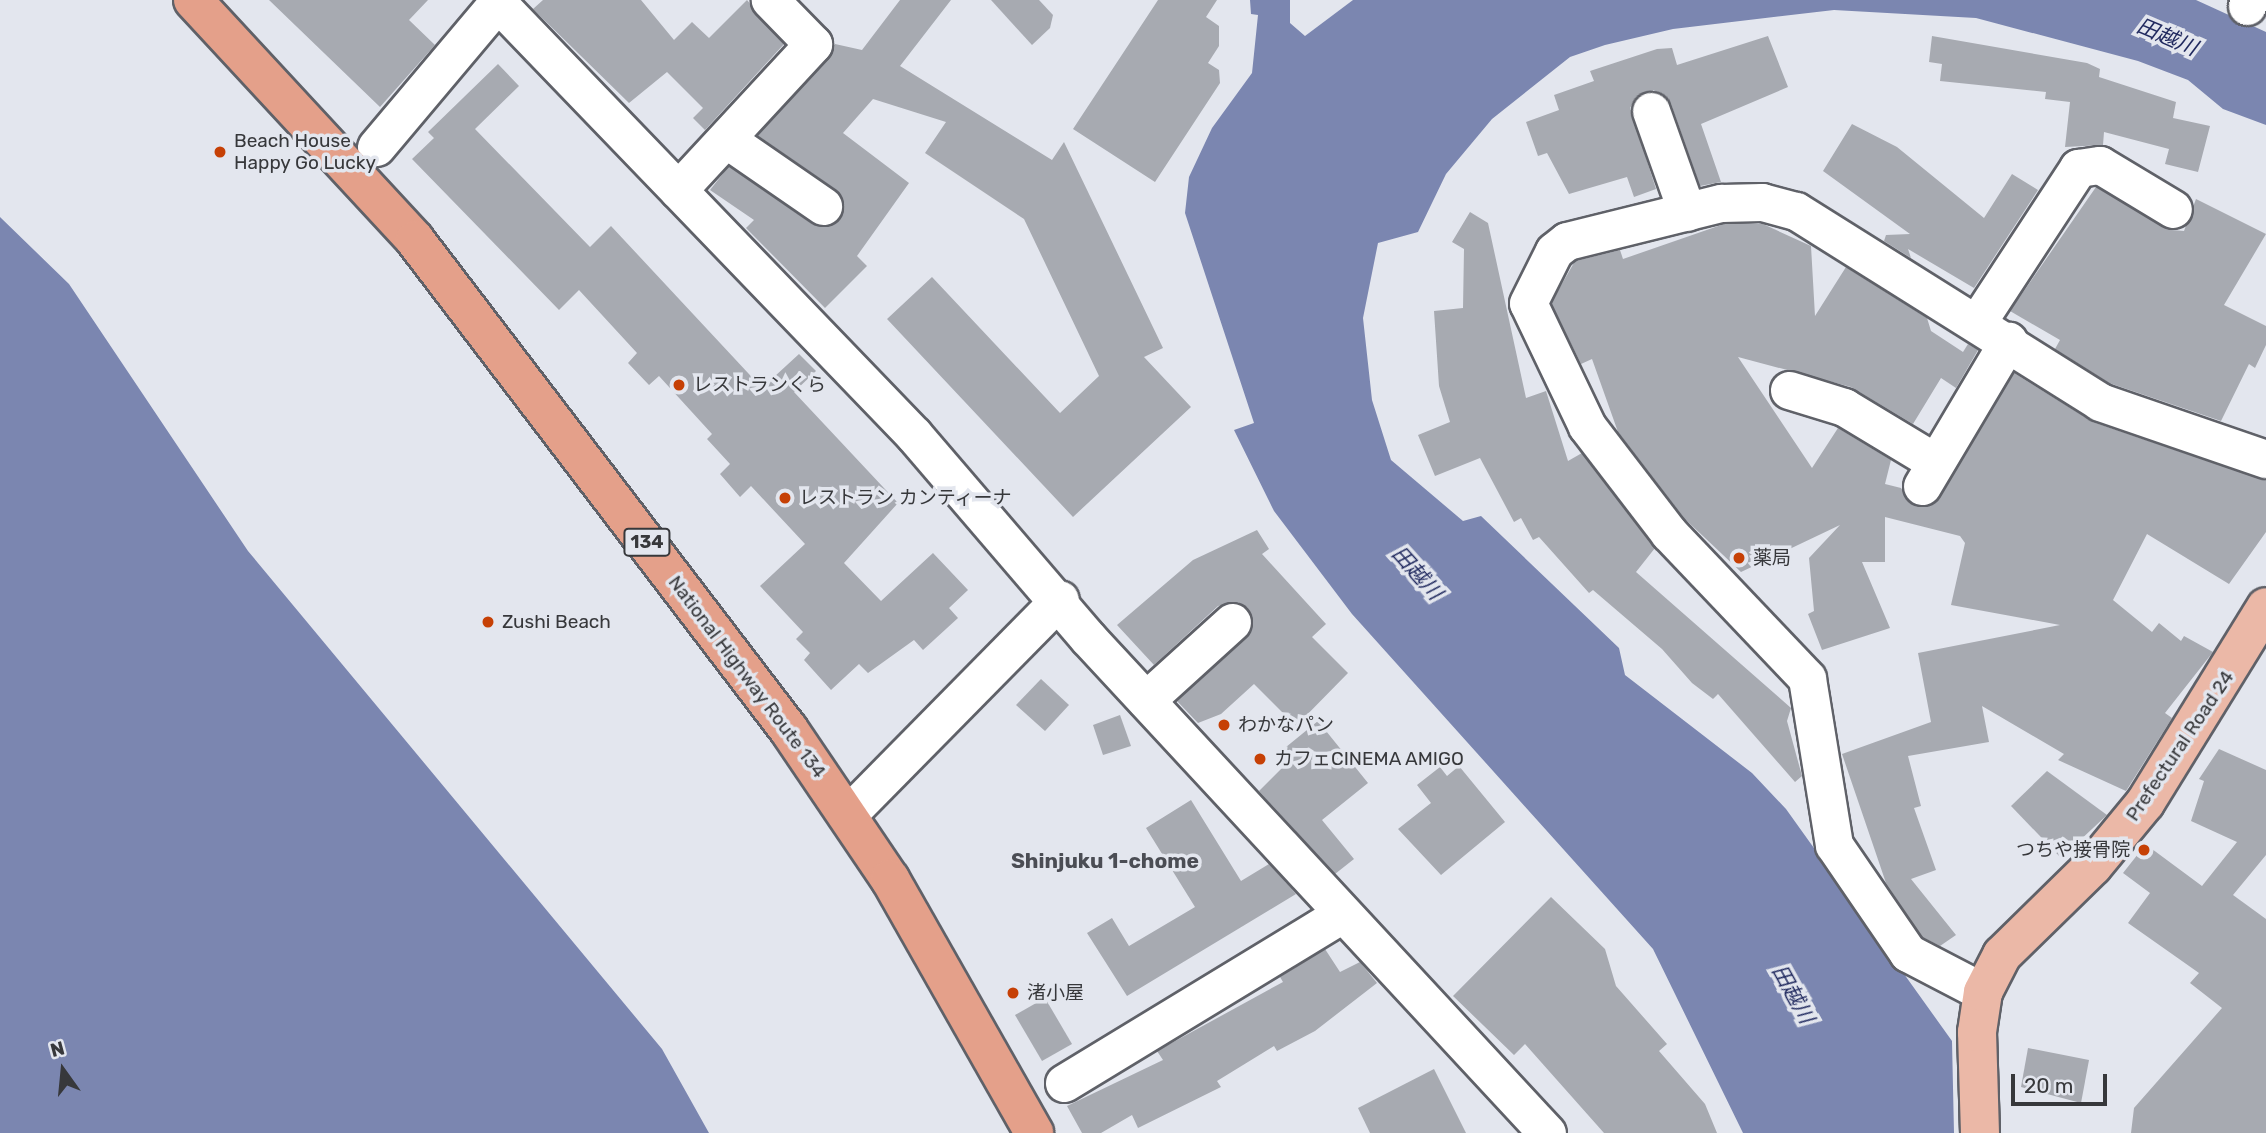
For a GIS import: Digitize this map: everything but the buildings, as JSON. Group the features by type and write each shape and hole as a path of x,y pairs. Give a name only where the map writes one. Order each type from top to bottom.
{"highway":[{"name":"National Highway Route 134","path":"193,0 415,240 847,815 975,1019 1034,1133"}],"main road":[{"name":"Prefectural Road 24","path":"1980,1133 1977,1032 1983,992 2002,955 2093,866 2145,803 2266,607"}],"street":[{"path":"678,190 813,44 769,0"},
{"path":"376,147 497,1 678,190 1060,599 1146,700 1547,1133"},
{"path":"1651,111 1687,212"},
{"path":"726,139 823,206"},
{"path":"1789,390 1844,407 1928,474 1993,331 2078,167 2100,165 2174,209"},
{"path":"1983,992 1908,953 1834,845 1807,678 1669,533 1587,426 1528,303 1554,251 1567,242 1687,212 1762,202 1796,211 1993,331 2101,402 2266,459"},
{"path":"847,815 1060,599"},
{"path":"1146,700 1232,622"},
{"path":"1064,1083 1342,914"}],"water":[{"name":"田越川","path":"1250,0 1290,0 1290,23 1305,36 1353,0 2196,0 2266,32 2266,125 2223,109 2188,80 2138,61 1976,18 1834,10 1673,29 1605,45 1570,57 1492,119 1446,174 1418,232 1378,243 1363,318 1372,400 1391,460 1463,521 1481,516 1619,648 1625,675 1752,773 1786,809 1952,1041 1954,1133 1743,1133 1653,949 1352,614 1274,511 1234,430 1254,423 1185,213 1189,177 1212,128 1252,73 1258,15 1251,14"},
{"path":"0,217 69,284 248,551 662,1049 709,1133 0,1133"}],"place":[{"name":"Beach House Happy Go Lucky","path":"220,152"},
{"name":"レストランくら","path":"679,385"},
{"name":"レストラン カンティーナ","path":"785,498"},
{"name":"薬局","path":"1739,558"},
{"name":"Zushi Beach","path":"488,622"},
{"name":"わかなパン","path":"1224,725"},
{"name":"カフェCINEMA AMIGO","path":"1260,759"},
{"name":"つちや接骨院","path":"2144,850"},
{"name":"渚小屋","path":"1013,993"}],"district":[{"name":"Shinjuku 1-chome","path":"1105,861"}]}
